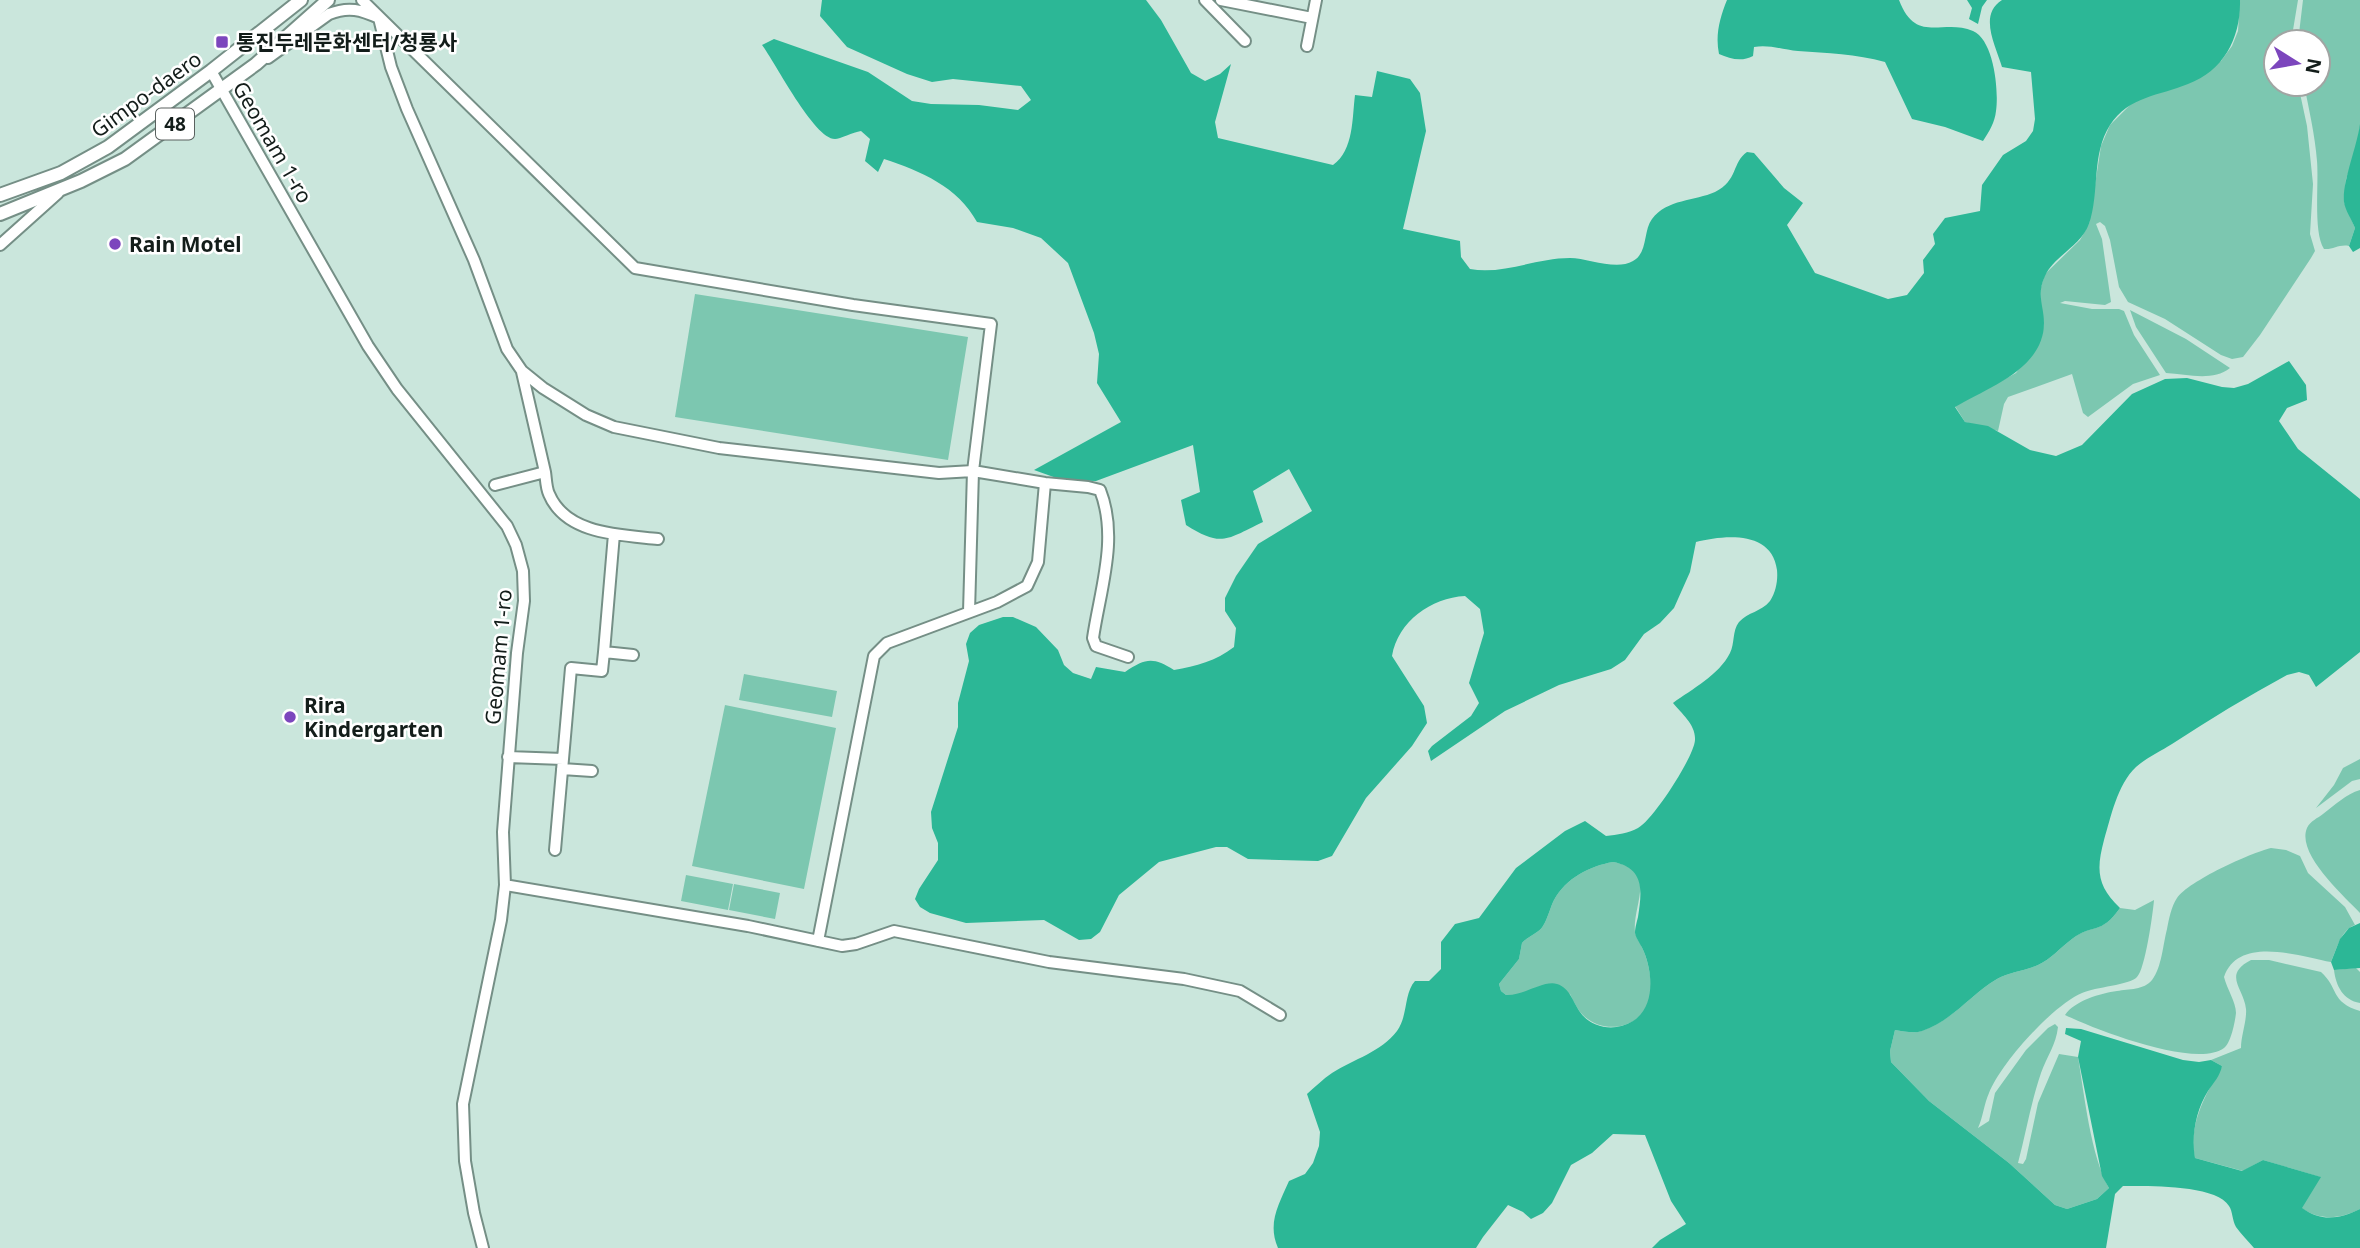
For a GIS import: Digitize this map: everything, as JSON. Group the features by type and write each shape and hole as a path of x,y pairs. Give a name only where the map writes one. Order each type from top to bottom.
{"main road":[{"name":"Gimpo-daero","path":"0,195 61,173 108,146 211,71 301,0"},
{"name":"Gimpo-daero","path":"0,215 125,159 256,64 328,0"}],"street":[{"path":"362,0 635,268 853,305 991,324 973,471 969,612"},
{"path":"1205,0 1245,41"},
{"path":"1221,0 1312,18"},
{"path":"1307,46 1316,0"},
{"path":"256,64 340,10 355,9 379,18"},
{"path":"379,18 391,66 407,109 465,237 507,349 522,371 543,388 586,415 614,427 719,448 802,459 939,473 973,471 1100,490 1104,500 1109,550 1093,638 1096,646 1128,657"},
{"name":"Geomam 1-ro","path":"211,71 375,357 397,389 507,526 516,545 523,571 524,601 503,832 505,885 501,920 463,1104 465,1161 483,1248"},
{"path":"0,245 65,188"},
{"path":"522,371 549,494 562,511 578,524 614,534 658,539"},
{"path":"495,485 545,472"},
{"path":"818,942 874,656 887,643 1014,594 1027,586 1038,562 1045,483"},
{"path":"555,850 571,668 602,671 614,534"},
{"path":"604,652 633,655"},
{"path":"508,757 563,764 592,771"},
{"path":"505,885 748,926 842,946 894,932 1049,962 1184,979 1240,991 1280,1015"}],"green space":[{"path":"822,0 1146,0 1161,20 1191,73 1205,81 1220,74 1231,64 1215,122 1218,138 1333,165 1340,159 1348,142 1355,95 1372,97 1377,71 1410,79 1420,93 1426,131 1403,229 1460,241 1461,257 1470,269 1495,270 1570,258 1626,264 1641,253 1649,224 1658,212 1673,204 1722,188 1728,183 1742,156 1747,152 1754,153 1784,188 1803,203 1787,225 1815,273 1888,299 1907,295 1924,273 1923,260 1935,244 1933,234 1945,218 1980,211 1982,185 2003,155 2026,141 2033,131 2035,119 2031,72 2002,67 1993,41 1991,14 2002,0 2240,0 2240,14 2233,39 2228,51 2211,71 2188,84 2135,102 2110,125 2100,149 2089,224 2080,239 2049,269 2042,283 2044,323 2035,353 2011,375 1955,407 1965,422 1988,426 2030,450 2056,456 2082,445 2132,394 2165,379 2187,378 2234,388 2248,384 2289,361 2306,385 2307,400 2287,408 2279,421 2298,449 2360,499 2360,652 2316,687 2309,675 2299,672 2287,675 2136,767 2129,774 2116,802 2100,860 2103,885 2120,908 2113,917 2102,926 2079,934 2043,963 1997,979 1933,1027 1916,1032 1895,1030 1890,1051 1891,1062 1929,1101 2009,1163 2055,1205 2067,1209 2097,1199 2109,1188 2102,1176 2078,1057 2081,1041 2065,1034 2066,1028 2081,1029 2183,1060 2211,1060 2222,1066 2198,1115 2194,1132 2195,1158 2242,1171 2263,1160 2321,1177 2302,1208 2331,1218 2360,1209 2360,1248 2254,1248 2236,1227 2229,1206 2222,1199 2196,1190 2123,1186 2115,1194 2106,1248 1652,1248 1686,1224 1671,1201 1645,1135 1613,1134 1592,1153 1571,1165 1552,1203 1543,1213 1531,1219 1508,1205 1476,1248 1278,1248 1274,1222 1278,1206 1289,1181 1305,1174 1313,1163 1319,1146 1320,1132 1307,1094 1332,1073 1375,1050 1391,1038 1403,1019 1409,992 1415,981 1429,981 1441,969 1441,942 1455,924 1479,918 1516,868 1565,831 1585,821 1606,836 1627,832 1645,823 1688,760 1695,740 1691,725 1673,703 1719,668 1730,653 1739,622 1770,601 1777,578 1773,557 1766,548 1745,538 1696,542 1690,572 1674,608 1660,623 1644,634 1625,660 1611,669 1559,685 1505,711 1431,761 1428,751 1432,746 1471,716 1479,703 1469,683 1484,633 1480,609 1465,596 1440,601 1418,614 1401,632 1392,656 1424,706 1427,723 1412,746 1366,798 1332,856 1318,861 1248,859 1227,847 1216,847 1159,862 1119,895 1100,932 1091,939 1079,940 1044,920 966,923 930,913 920,907 915,899 938,860 938,843 932,828 931,812 958,727 958,703 969,661 966,644 970,633 979,625 1003,617 1013,617 1036,627 1058,650 1064,665 1073,673 1091,679 1096,667 1125,672 1144,662 1155,661 1174,670 1205,662 1234,647 1236,628 1225,611 1225,598 1258,544 1312,511 1289,469 1253,491 1263,522 1224,538 1208,537 1198,532 1186,525 1181,500 1200,492 1193,445 1096,481 1062,480 1034,470 1121,422 1097,383 1099,354 1094,333 1068,263 1041,238 1013,228 977,222 960,199 925,175 884,159 878,172 865,161 870,139 861,131 835,139 826,136 806,114 762,45 774,39 868,72 912,101 1018,110 1031,100 1021,86 953,79 932,82 907,74 847,47 820,16","holes":["1613,862 1623,865 1636,875 1640,890 1635,933 1647,961 1650,980 1649,999 1640,1015 1619,1027 1605,1027 1585,1018 1568,992 1557,984 1546,984 1513,995 1506,995 1501,991 1499,984 1519,959 1522,943 1541,928 1554,900 1565,885 1579,874 1596,867"]},
{"path":"1727,0 1899,0 1906,14 1922,26 1973,31 1986,44 1994,67 1997,102 1991,127 1983,141 1945,127 1912,119 1885,62 1765,46 1754,47 1753,56 1745,59 1719,54 1719,26"},
{"path":"1967,0 1987,0 1982,7 1978,24 1969,19 1972,8"},
{"path":"2240,0 2298,0 2293,28 2262,28 2262,98 2301,98 2313,184 2310,234 2315,251 2260,335 2243,357 2232,359 2221,355 2165,319 2128,302 2119,287 2110,240 2105,226 2100,222 2096,224 2102,239 2111,302 2105,305 2065,301 2060,303 2124,311 2134,335 2160,375 2133,384 2088,417 2083,413 2072,374 2008,397 1998,431 1965,422 1955,406 2016,373 2041,339 2044,324 2040,303 2045,274 2080,240 2089,224 2101,146 2110,125 2134,101 2221,61 2232,46 2238,31"},
{"path":"2303,0 2360,0 2360,127 2356,151 2346,179 2344,202 2355,228 2349,246 2324,249 2321,241 2317,207 2316,151 2307,98 2332,98 2332,28 2300,28"},
{"path":"2360,124 2360,248 2353,252 2349,246 2355,228 2345,205 2344,194"},
{"path":"695,294 968,337 948,460 675,417"},
{"path":"2130,310 2186,339 2230,368 2207,376 2166,373 2136,327"},
{"path":"744,674 837,691 832,717 739,700"},
{"path":"725,705 836,728 804,889 692,866"},
{"path":"2360,759 2360,779 2352,781 2316,808 2343,768"},
{"path":"2360,790 2360,913 2323,874 2308,850 2305,838 2307,828 2312,822 2345,797"},
{"path":"2271,848 2300,856 2308,873 2345,907 2355,925 2343,935 2331,962 2287,953 2256,952 2242,956 2231,964 2224,977 2236,1009 2234,1027 2224,1048 2210,1053 2191,1054 2145,1045 2065,1015 2088,998 2149,983 2158,969 2170,913 2177,898 2221,868"},
{"path":"1613,862 1627,866 1639,881 1635,932 1650,975 1650,999 1646,1009 1639,1017 1622,1026 1603,1026 1593,1023 1583,1015 1570,994 1544,985 1521,995 1506,995 1501,991 1499,984 1519,959 1522,943 1543,926 1554,900 1565,885 1579,874"},
{"path":"686,875 733,884 728,910 681,901"},
{"path":"734,884 780,893 775,919 729,910"},
{"path":"2154,900 2146,953 2137,977 2082,993 2043,1022 1995,1081 1978,1128 1989,1121 1995,1093 2026,1050 2055,1024 2058,1027 2057,1033 2037,1084 2018,1163 2023,1164 2026,1159 2038,1103 2059,1054 2078,1057 2097,1160 2109,1188 2097,1199 2067,1209 2055,1205 2009,1163 1929,1101 1891,1062 1890,1051 1895,1030 1915,1032 1932,1027 1997,979 2043,963 2079,934 2107,922 2120,908 2135,910"},
{"path":"2360,923 2360,968 2334,970 2331,962 2340,939 2349,928"},
{"path":"2251,960 2269,960 2321,972 2339,999 2360,1011 2360,1209 2353,1212 2338,1217 2323,1217 2301,1208 2320,1177 2263,1160 2243,1171 2195,1158 2193,1145 2196,1121 2222,1066 2211,1060 2241,1048 2246,1009 2236,977 2242,966"},
{"path":"2356,968 2360,972 2360,1003 2349,999 2341,991 2334,970"}],"place":[{"name":"통진두레문화센터/청룡사","path":"222,42"},
{"name":"Rain Motel","path":"115,244"},
{"name":"Rira Kindergarten","path":"290,717"}]}
